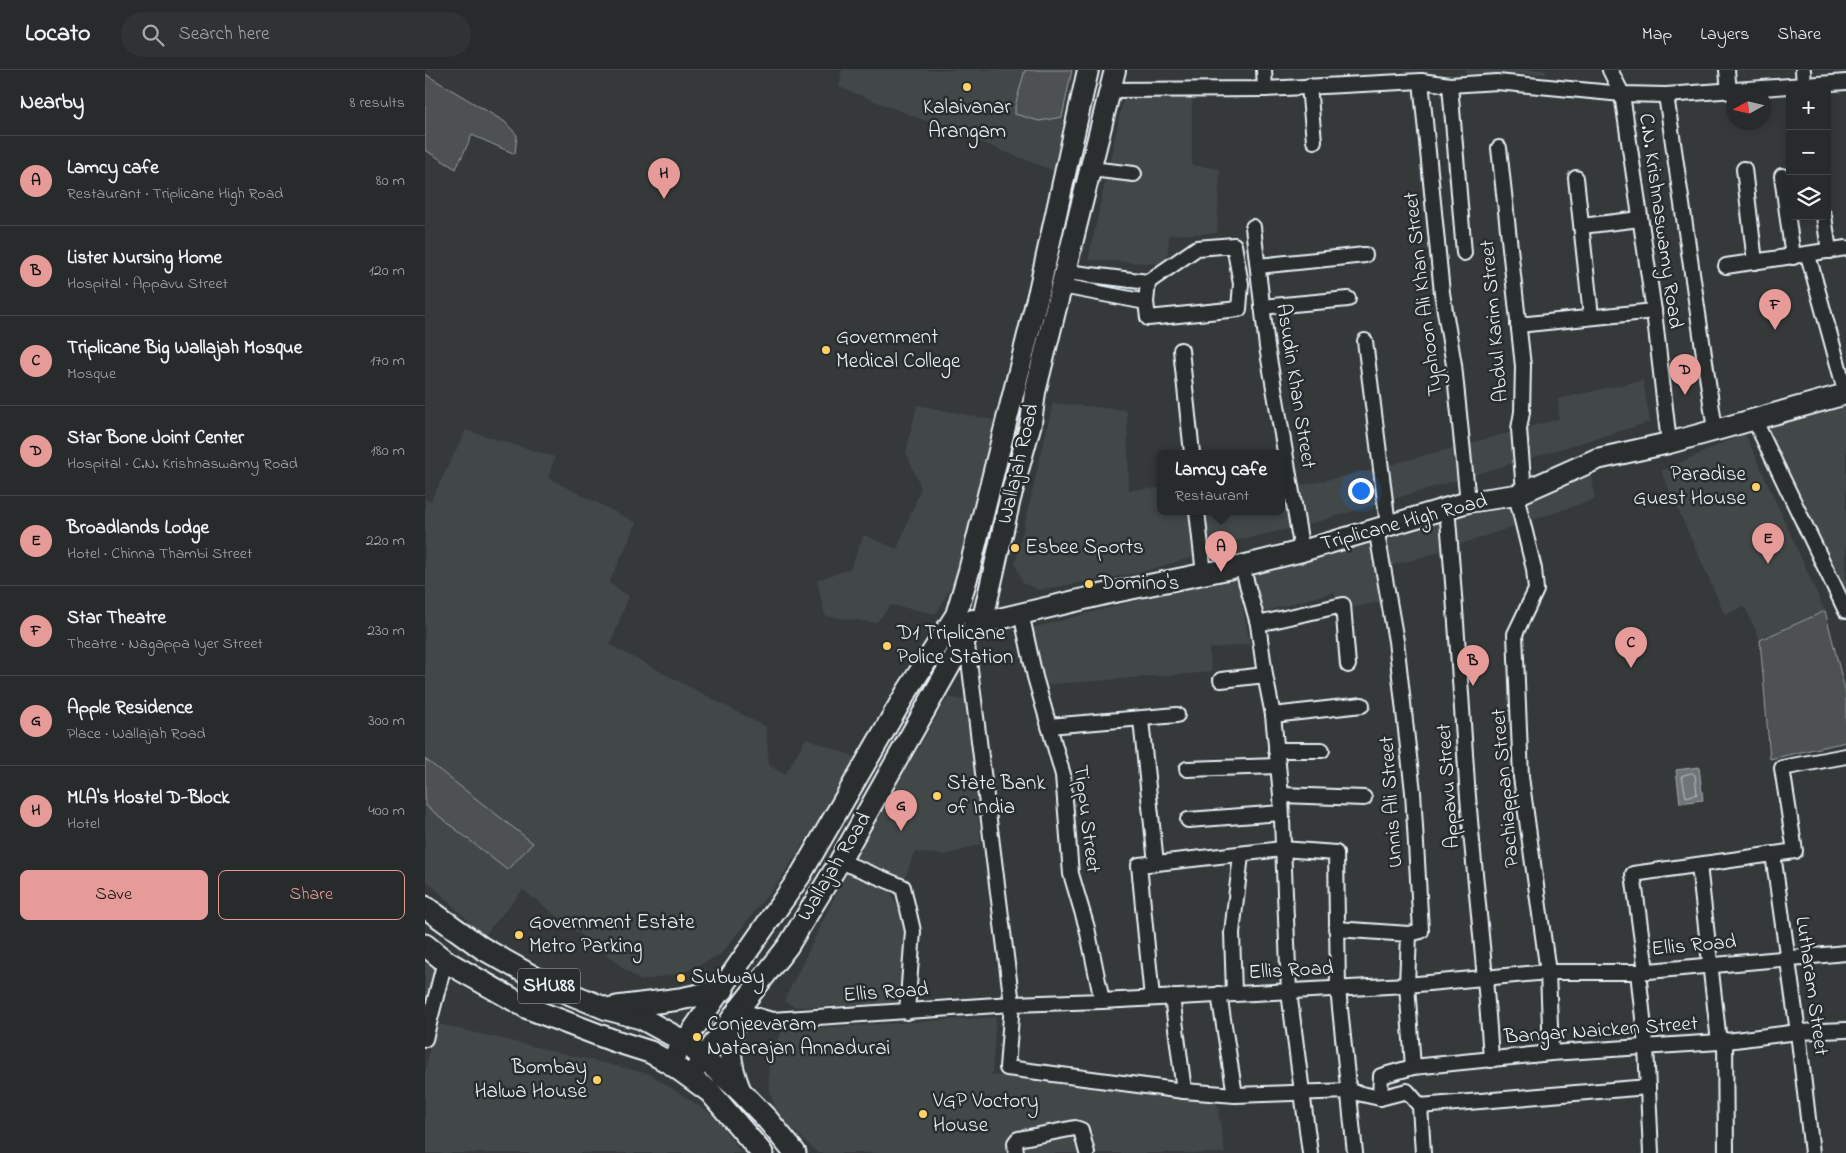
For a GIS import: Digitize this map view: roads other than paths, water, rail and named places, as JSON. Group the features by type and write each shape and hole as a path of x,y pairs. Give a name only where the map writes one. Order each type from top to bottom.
{"main road":[{"name":"Wallajah Road","path":"671,1063 800,876 906,693 956,615 969,571 1039,291 1088,70"},
{"name":"Wallajah Road","path":"690,1077 702,1058 788,946 840,861 966,637 982,623 1010,499 1029,429 1035,392 1115,70"},
{"name":"Triplicane High Road","path":"982,623 1302,551 1468,502 1520,493 1597,459 1669,443 1846,394"},
{"path":"956,615 982,623"},
{"name":"SHU88","path":"425,907 481,948 546,984 607,1009 641,1018 685,1042 740,1091 795,1153"},
{"name":"SHU88","path":"425,945 445,961 528,1008 611,1040 650,1052 671,1063 710,1092 762,1153"},
{"path":"607,1009 680,999 723,990"},
{"path":"738,1010 729,1040 732,1073 740,1091"}],"street":[{"path":"1264,70 1265,89"},
{"name":"C.N. Krishnaswamy Road","path":"1610,70 1622,94 1654,311 1669,443"},
{"path":"1727,70 1728,85"},
{"path":"1803,70 1804,85 1846,82"},
{"path":"1109,90 1265,89 1309,86 1390,75 1451,85 1497,82 1622,94 1666,95 1726,92"},
{"name":"Typhoon Ali Khan Street","path":"1421,81 1442,293 1454,365 1468,502"},
{"path":"1451,85 1464,253"},
{"path":"1309,86 1315,141"},
{"path":"1771,88 1786,87"},
{"path":"1666,95 1715,430"},
{"name":"Abdul Karim Street","path":"1499,148 1523,366 1523,412 1519,429 1520,493"},
{"path":"1091,169 1134,174"},
{"path":"1744,169 1755,262"},
{"path":"1782,176 1793,257"},
{"path":"1576,178 1591,316"},
{"path":"1582,226 1640,219"},
{"path":"1825,220 1829,251"},
{"name":"Asudin Khan Street","path":"1253,227 1267,347 1285,450"},
{"path":"1064,279 1148,282 1197,248 1234,245 1241,284 1239,309 1148,318 1146,302 1148,282"},
{"path":"1726,266 1846,248"},
{"path":"1258,266 1365,255"},
{"path":"1808,255 1846,394"},
{"path":"1064,279 1146,302"},
{"path":"1262,307 1348,299"},
{"path":"1518,325 1654,311"},
{"path":"1365,341 1382,527"},
{"path":"1181,350 1192,450"},
{"path":"1755,420 1846,611"},
{"name":"Asudin Khan Street","path":"1285,452 1302,551"},
{"name":"Pachiappan Street","path":"1520,493 1536,590 1515,634 1521,777 1548,972 1551,1053"},
{"name":"Appavu Street","path":"1447,508 1458,630 1467,785 1486,976 1491,1060"},
{"path":"1197,515 1204,574"},
{"name":"Unnis Ali Street","path":"1382,527 1413,792 1421,931 1409,934"},
{"path":"1242,566 1258,624 1273,714 1281,795 1289,992 1310,1153"},
{"path":"1258,624 1343,605 1348,665"},
{"name":"Tippu Street","path":"1021,613 1035,677 1063,776 1071,874 1087,928 1102,1002"},
{"path":"966,637 1012,1004 1007,1068 1184,1092 1235,1095 1302,1091 1348,1091 1380,1098 1407,1091 1420,1106 1423,1153"},
{"path":"1221,680 1265,675"},
{"path":"1273,714 1362,705"},
{"path":"1049,726 1141,720 1177,715"},
{"path":"1141,720 1156,863"},
{"path":"1276,750 1322,750"},
{"path":"1651,1153 1642,971 1633,874 1795,851 1782,768 1846,756"},
{"path":"1187,769 1278,766"},
{"path":"1281,795 1364,798"},
{"path":"1188,820 1281,813"},
{"path":"1152,998 1139,865 1282,850 1336,853 1336,929 1339,988 1355,1153"},
{"name":"Lutharam Street","path":"1773,854 1798,1032 1812,1153"},
{"path":"1234,993 1232,933 1241,855"},
{"path":"840,861 903,888 913,931 907,1012"},
{"path":"1699,865 1709,965 1722,1041 1726,1153"},
{"path":"1336,929 1409,934 1407,985 1413,1067"},
{"name":"Ellis Road","path":"738,1010 772,1020 1012,1004 1102,1002 1234,993 1289,992 1407,985 1486,976 1548,972 1642,971 1846,953"},
{"path":"425,1039 428,1009 445,961"},
{"path":"1219,994 1235,1095"},
{"path":"1172,997 1184,1092"},
{"name":"Bangar Naicken Street","path":"1380,1098 1381,1076 1413,1067 1551,1053 1722,1041 1798,1032 1846,1030"},
{"path":"1420,1106 1648,1088"},
{"path":"1016,1153 1015,1144 1018,1139 1075,1128 1081,1130 1084,1135 1087,1153"}],"water":[{"path":"1699,767 1703,800 1680,803 1676,770"}],"place":[{"name":"Kalaivanar Arangam","path":"967,87"},
{"name":"MLA's Hostel D-Block","path":"664,199"},
{"name":"Star Theatre","path":"1775,330"},
{"name":"Government Medical College","path":"826,350"},
{"name":"Star Bone Joint Center","path":"1685,395"},
{"name":"Paradise Guest House","path":"1756,487"},
{"name":"Esbee Sports","path":"1015,548"},
{"name":"Broadlands Lodge","path":"1768,564"},
{"name":"Lamcy cafe","path":"1221,572"},
{"name":"Domino's","path":"1089,584"},
{"name":"D1 Triplicane Police Station","path":"887,646"},
{"name":"Triplicane Big Wallajah Mosque","path":"1631,668"},
{"name":"Lister Nursing Home","path":"1473,686"},
{"name":"State Bank of India","path":"937,796"},
{"name":"Apple Residence","path":"901,831"},
{"name":"Government Estate Metro Parking","path":"519,935"},
{"name":"Subway","path":"681,978"},
{"name":"Conjeevaram Natarajan Annadurai","path":"697,1037"},
{"name":"Bombay Halwa House","path":"597,1080"},
{"name":"VGP Voctory House","path":"923,1114"}]}
